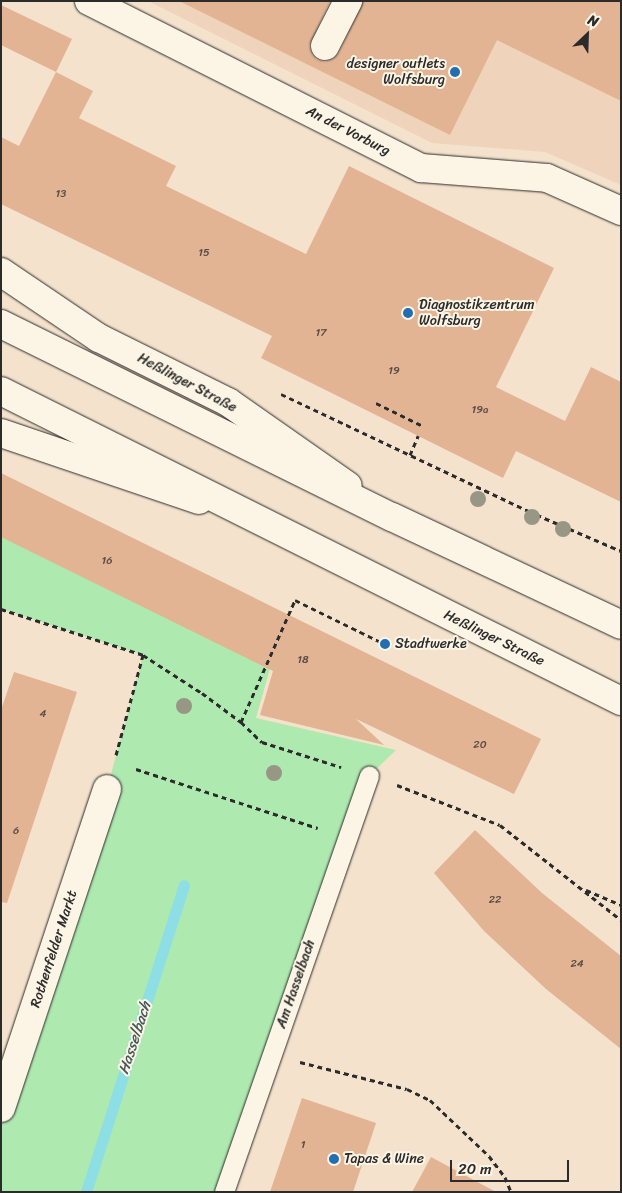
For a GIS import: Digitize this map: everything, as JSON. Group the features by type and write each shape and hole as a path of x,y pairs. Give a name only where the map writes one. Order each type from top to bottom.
{"street":[{"name":"An der Vorburg","path":"89,1 421,168 547,178 621,211"},
{"path":"326,46 348,1"},
{"name":"Heßlinger Straße","path":"1,272 99,338 228,402 392,517"},
{"name":"Heßlinger Straße","path":"1,324 392,517 621,624"},
{"name":"Heßlinger Straße","path":"1,391 621,701"},
{"name":"Heßlinger Straße","path":"1,432 261,522"},
{"name":"Rothenfelder Markt","path":"1,1108 106,789"}],"lane":[{"name":"Am Hasselbach","path":"224,1192 369,776"}],"path":[{"path":"276,391 528,511 621,551"},
{"path":"376,403 423,426"},
{"path":"410,455 418,436"},
{"path":"241,722 295,600 385,644"},
{"path":"1,609 143,655 106,789"},
{"path":"114,762 347,838"},
{"path":"621,905 581,887 621,920"},
{"path":"271,1055 407,1089 430,1100 489,1156 505,1177 511,1192"}],"shaded area":[{"name":"designer outlets Wolfsburg","path":"148,1 621,1 621,185 545,152 432,143"}],"green space":[{"path":"1,537 273,658 256,718 396,750 369,776 225,1192 1,1192 1,1108 107,789 143,655 1,609"}],"building":[{"path":"179,1 330,1 309,46 312,55 317,60 325,62 333,59 339,53 363,1 621,1 621,101 497,40 450,135"},
{"path":"1,5 72,39 56,72 1,45"},
{"path":"56,72 93,91 79,118 176,166 166,186 306,254 349,166 554,268 496,387 565,421 591,367 621,382 621,502 516,451 503,478 261,358 272,336 1,204 1,137 19,146"},
{"path":"1,473 541,739 514,794 356,719 384,745 260,715 273,671 1,537"},
{"path":"14,672 77,692 7,903 1,902 1,710"},
{"path":"475,830 542,893 621,956 621,1049 546,989 484,931 434,873"},
{"path":"302,1098 376,1123 353,1192 270,1192"},
{"path":"431,1157 496,1192 412,1192"}],"waterway":[{"name":"Hasselbach","path":"86,1192 184,885"}],"place":[{"name":"designer outlets Wolfsburg","path":"455,72"},
{"name":"Diagnostikzentrum Wolfsburg","path":"408,313"},
{"name":"Stadtwerke","path":"385,644"},
{"name":"Tapas & Wine","path":"334,1159"}]}
